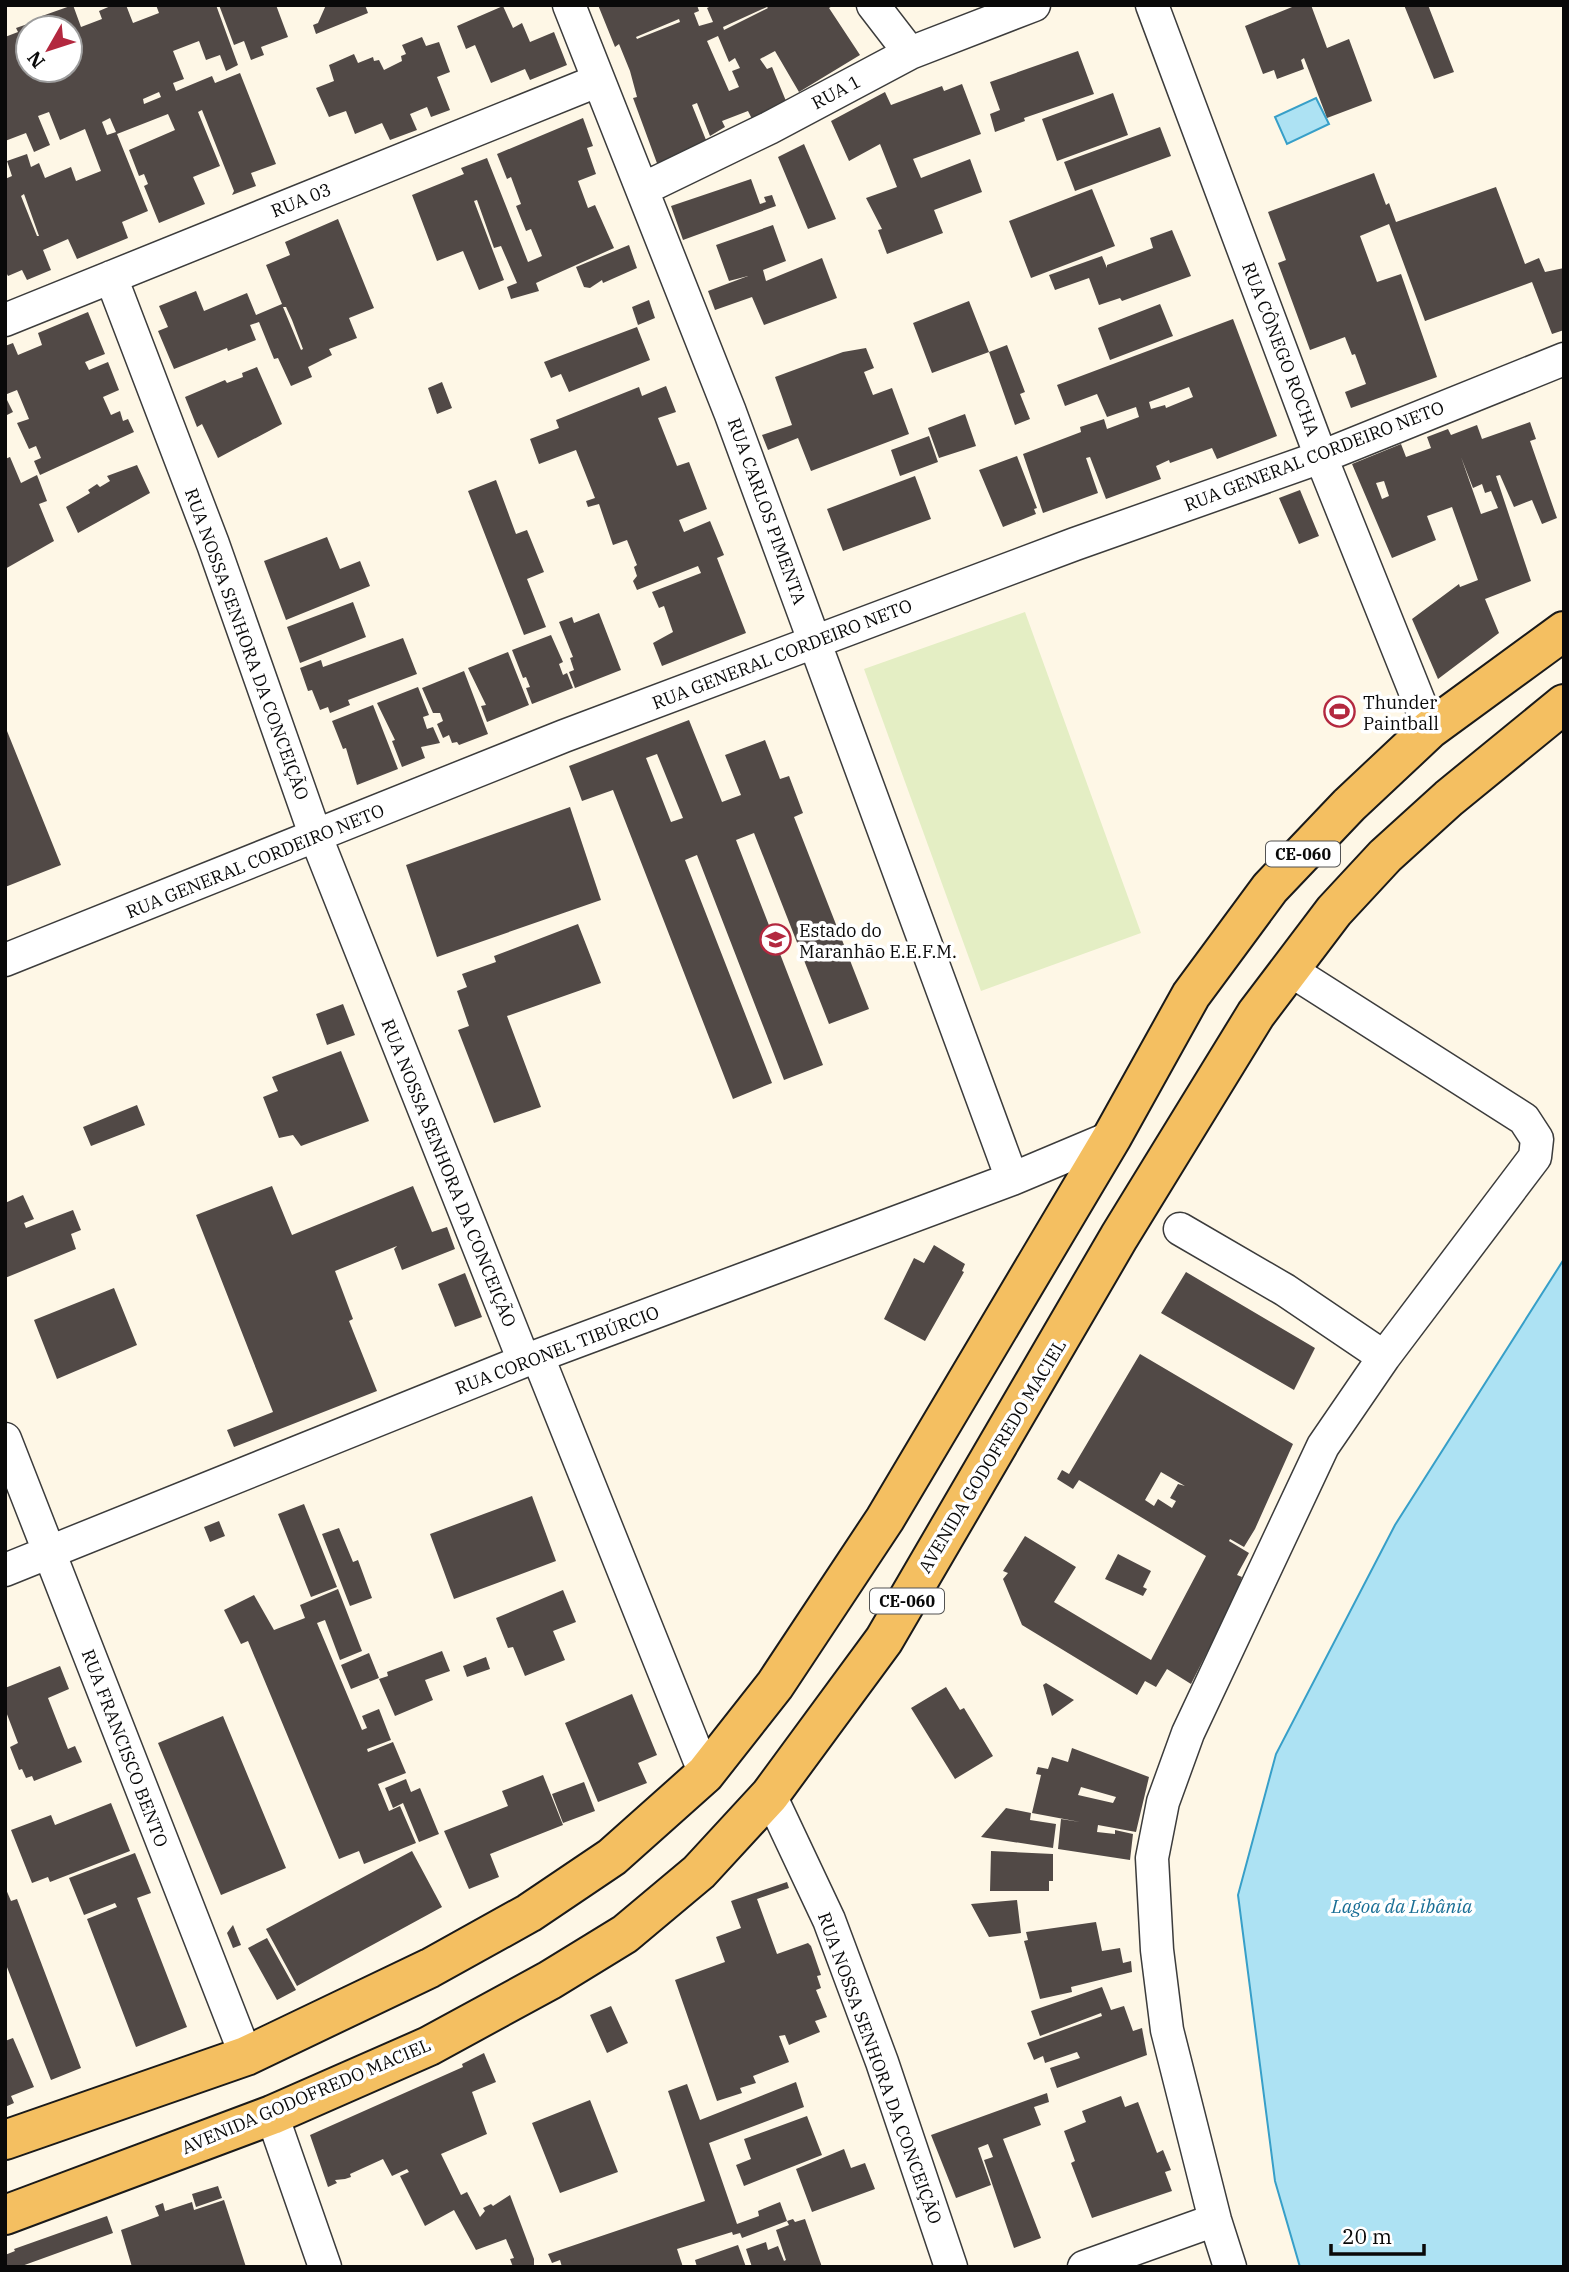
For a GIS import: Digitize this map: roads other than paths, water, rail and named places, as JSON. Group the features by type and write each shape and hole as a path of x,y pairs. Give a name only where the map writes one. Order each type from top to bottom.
{"main road":[{"name":"CE-060","path":"5,2140 246,2056 406,1980 529,1913 612,1857 705,1774 775,1685 885,1519 1112,1137 1191,995 1270,888 1349,805 1430,729 1564,631"},
{"name":"AVENIDA GODOFREDO MACIEL","path":"5,2215 272,2115 429,2046 550,1980 625,1934 699,1871 769,1795 884,1640 1126,1226 1256,1014 1334,911 1385,856 1449,798 1564,704"}],"street":[{"name":"RUA CARLOS PIMENTA","path":"569,5 643,189 816,642 1012,1179"},
{"path":"873,5 910,52"},
{"name":"RUA 1","path":"643,189 769,128 910,52 1034,5"},
{"name":"RUA CÔNEGO ROCHA","path":"1152,5 1321,457 1430,729"},
{"name":"RUA 03","path":"5,320 597,80"},
{"name":"RUA NOSSA SENHORA DA CONCEIÇÃO","path":"111,277 213,544 316,837 705,1774"},
{"name":"RUA GENERAL CORDEIRO NETO","path":"5,960 564,736 1075,544 1321,457 1564,359"},
{"path":"1230,2267 1215,2220 1167,2030 1157,1950 1154,1847 1163,1802 1188,1732 1323,1446 1384,1357 1535,1157 1537,1139 1524,1119 1290,970"},
{"name":"RUA CORONEL TIBÚRCIO","path":"5,1570 531,1359 1012,1179 1112,1137"},
{"path":"1180,1229 1285,1290 1384,1357"},
{"name":"RUA FRANCISCO BENTO","path":"5,1439 246,2056"},
{"name":"RUA NOSSA SENHORA DA CONCEIÇÃO","path":"769,1795 829,1920 951,2267"},
{"path":"272,2115 325,2267"},
{"path":"1084,2267 1215,2220"}],"water":[{"path":"1316,98 1329,124 1287,144 1275,117"},
{"name":"Lagoa da Libânia","path":"1564,1259 1564,2267 1300,2267 1275,2181 1238,1895 1276,1754 1395,1525"}],"place":[{"name":"Thunder Paintball","path":"1340,712"},
{"name":"Estado do Maranhão E.E.F.M.","path":"776,940"}]}
